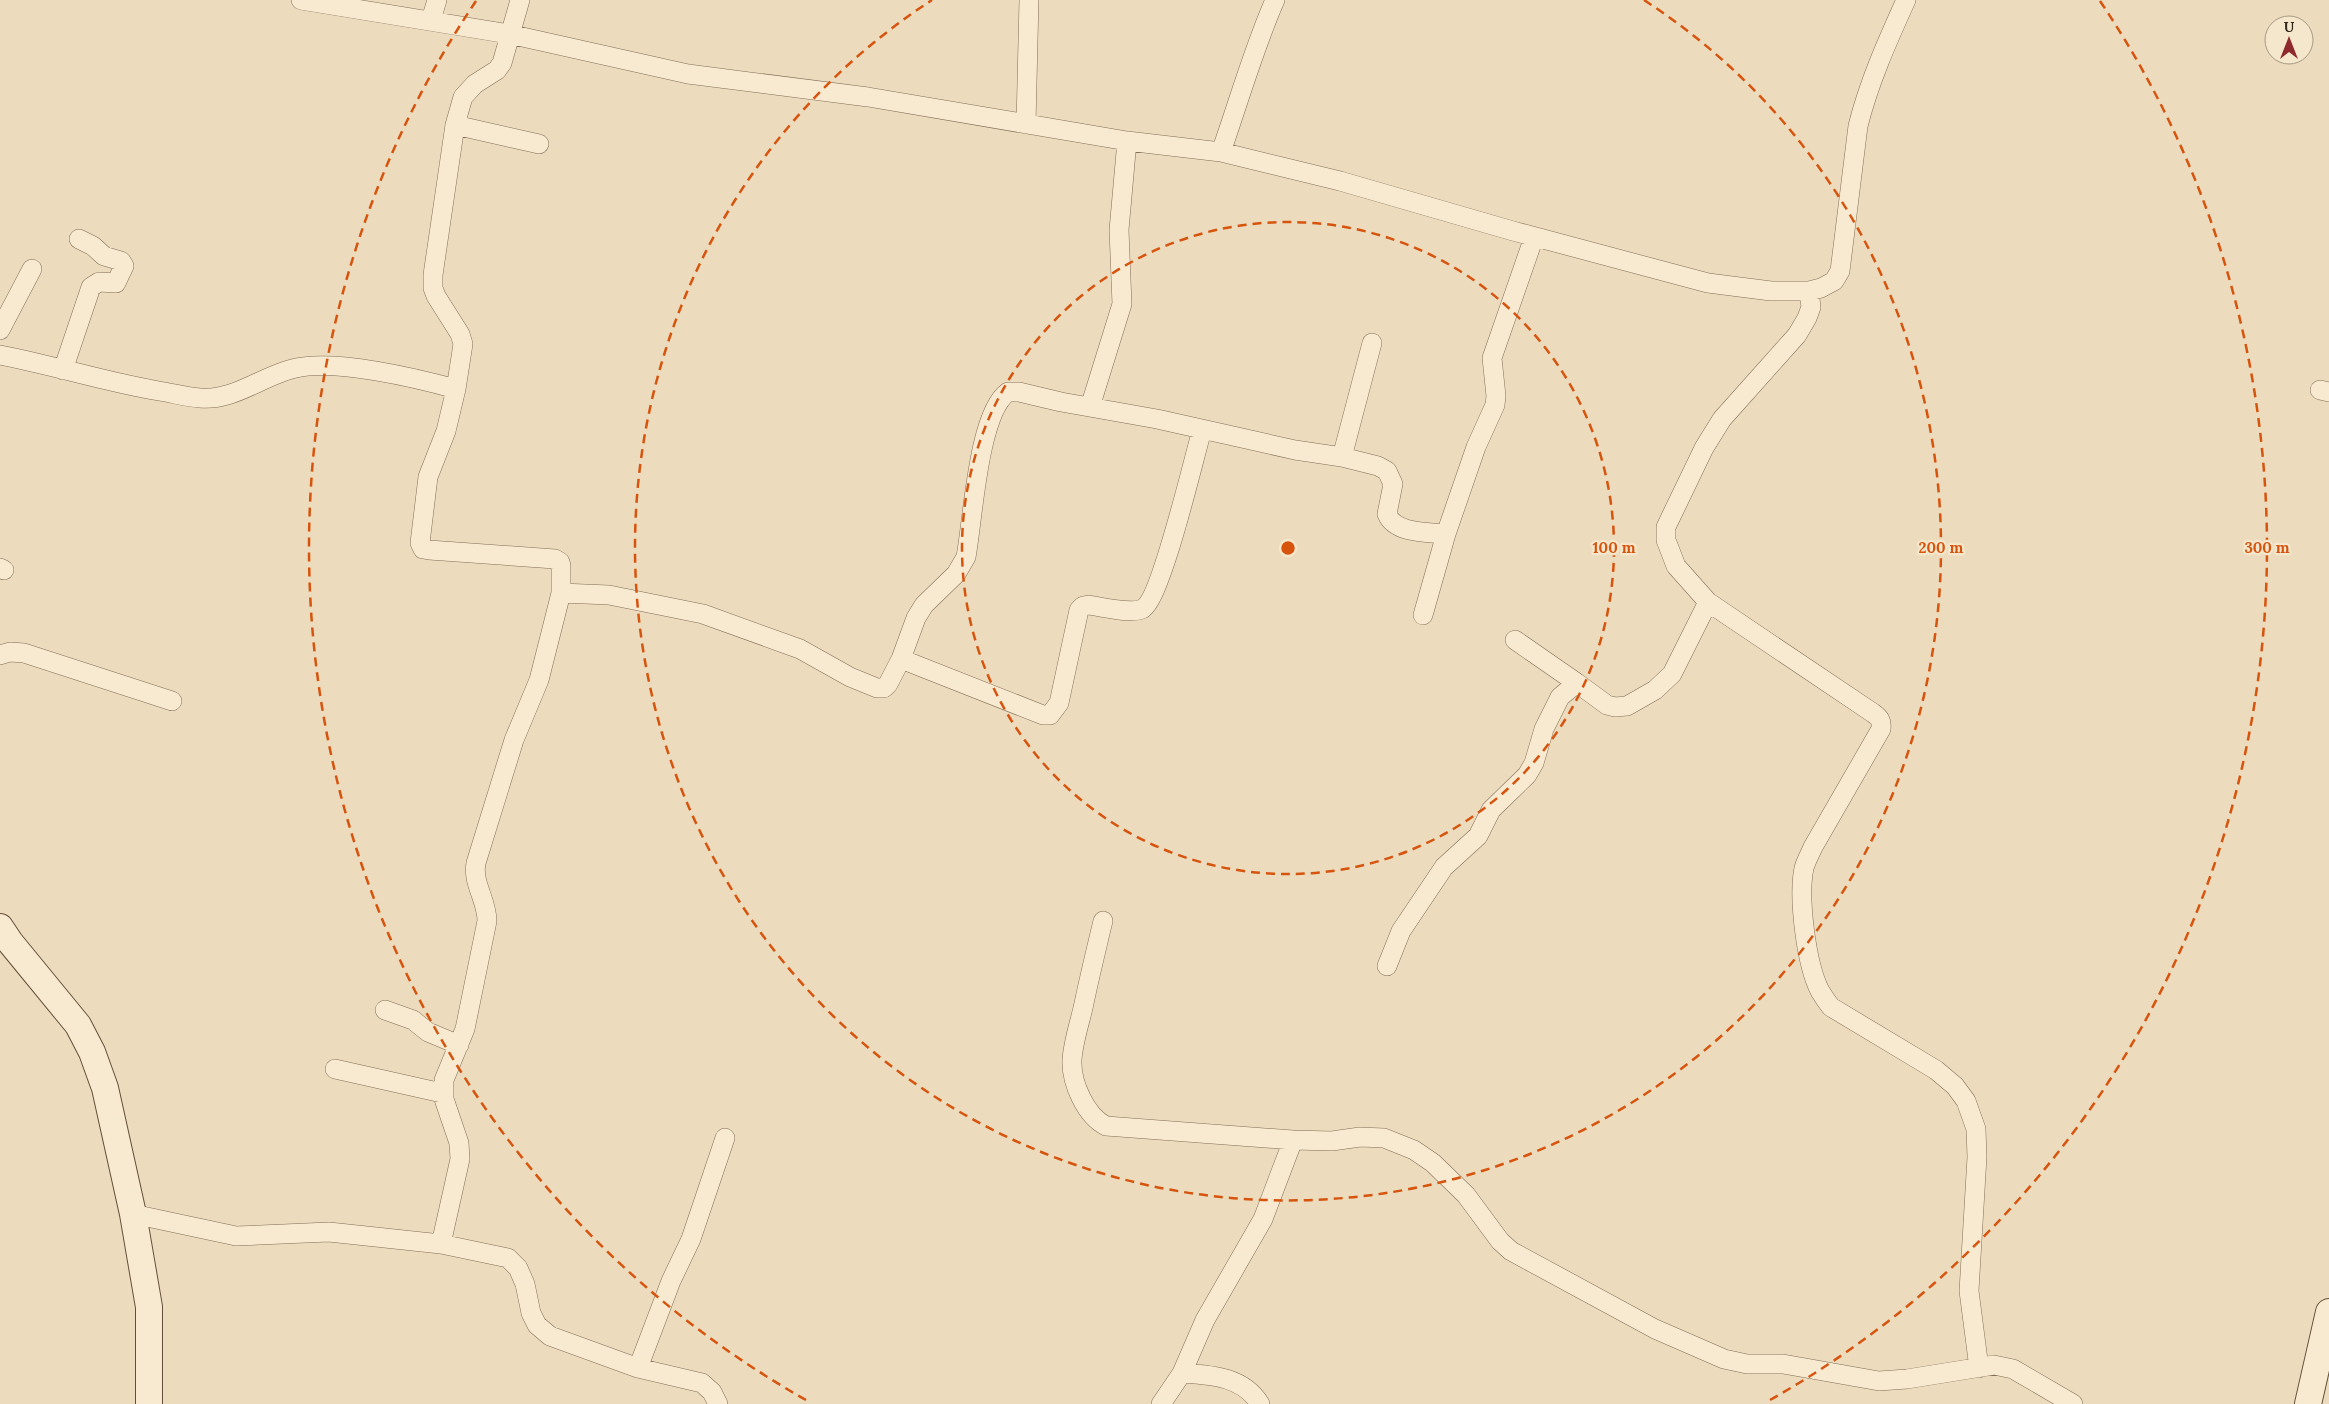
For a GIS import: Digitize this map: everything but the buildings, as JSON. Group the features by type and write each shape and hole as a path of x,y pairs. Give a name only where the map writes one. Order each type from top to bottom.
{"street":[{"path":"301,0 509,34 688,74 868,97 1127,140 1221,152 1340,181 1534,237 1708,283 1770,291 1809,291 1821,288 1834,281 1840,271 1858,126 1875,69 1906,0"},
{"path":"431,20 436,0"},
{"path":"441,1244 460,1159 459,1144 442,1093 444,1080 465,1029 487,921 487,910 475,878 476,863 514,740 539,680 561,594 561,566 560,562 555,559 429,550 421,547 420,535 428,477 446,431 456,389 463,344 460,334 433,288 433,275 455,125 463,97 475,84 497,70 502,63 520,0"},
{"path":"1026,124 1029,0"},
{"path":"1221,152 1241,95 1252,56 1275,0"},
{"path":"455,125 539,144"},
{"path":"1090,407 1122,304 1119,230 1127,140"},
{"path":"1423,616 1446,534 1476,447 1495,405 1492,358 1534,237"},
{"path":"63,370 91,287 99,282 116,283 124,266 121,261 104,256 93,246 79,239"},
{"path":"0,330 32,269"},
{"path":"1809,291 1810,307 1807,318 1797,335 1722,419 1704,448 1668,521 1666,540 1669,552 1676,566 1708,602 1826,683 1873,712 1882,723 1881,730 1813,847 1804,867 1802,887 1803,919 1813,970 1820,990 1831,1007 1936,1070 1955,1086 1966,1100 1976,1129 1977,1157 1969,1291 1970,1370"},
{"path":"1342,457 1372,343"},
{"path":"0,355 126,385 200,398 219,398 294,368 308,366 363,369 456,389"},
{"path":"561,594 609,595 703,614 800,649 850,677 877,688 884,688 901,659 916,618 924,605 956,574 966,557 986,433 996,404 1008,392 1019,392 1295,450 1342,457 1378,466 1387,472 1393,484 1387,514 1392,522 1400,527 1446,534"},
{"path":"901,659 1043,715 1050,715 1059,703 1079,610 1083,606 1089,605 1136,612 1143,609 1151,599 1169,549 1202,430"},
{"path":"1515,640 1607,705 1615,707 1627,706 1655,690 1672,674 1708,602"},
{"path":"0,655 10,652 24,653 172,701"},
{"path":"1387,966 1401,931 1444,867 1478,836 1491,810 1527,775 1534,763 1544,730 1560,697 1577,683"},
{"path":"1103,922 1075,1041 1072,1062 1080,1095 1098,1122 1106,1126 1293,1140 1384,1138 1414,1150 1433,1163 1466,1195 1500,1241 1511,1251 1655,1329 1724,1359 1747,1364 1783,1364 1879,1381 1907,1379 1994,1365 2014,1369 2073,1404"},
{"path":"0,927 10,942 72,1017 92,1052 105,1088 134,1214 149,1307 149,1404"},
{"path":"386,1010 412,1020 428,1032 459,1045"},
{"path":"335,1069 442,1093"},
{"path":"638,1368 671,1281 691,1239 725,1138"},
{"path":"1161,1404 1182,1373 1205,1320 1263,1219 1293,1140"},
{"path":"134,1214 236,1236 329,1232 441,1244 508,1258 518,1268 525,1284 531,1313 537,1325 550,1336 638,1368 664,1375 688,1378 702,1384 712,1392 718,1404"},
{"path":"2308,1404 2329,1312"},
{"path":"1182,1373 1221,1376 1240,1384 1260,1404"}]}
